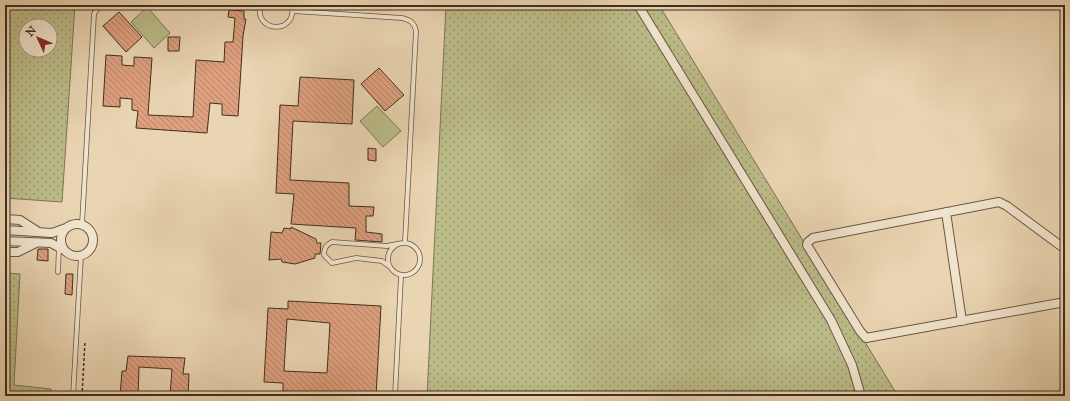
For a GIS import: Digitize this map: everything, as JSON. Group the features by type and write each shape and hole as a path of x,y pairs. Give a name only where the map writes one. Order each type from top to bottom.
{"street":[{"path":"638,5 831,320 852,365 861,396"},
{"path":"1065,248 1007,206 999,202 813,238 808,242 808,245 860,331 866,338 1065,302"},
{"path":"946,212 962,321"},
{"path":"5,219 20,220 40,232"},
{"path":"5,230 56,232 77,224 82,224 91,231 93,241 89,250 81,256 76,256 66,252 59,246 51,243 5,241"},
{"path":"66,252 61,243 61,237 67,228"},
{"path":"5,252 18,252 33,244 40,243"}],"lane":[{"path":"82,224 94,14 100,5"},
{"path":"217,5 260,6 262,19 270,26 275,27 280,27 289,21 293,11 292,5"},
{"path":"293,11 402,18 410,20 414,25 416,31 405,242"},
{"path":"332,242 387,246 405,242 413,245 420,252 421,260 418,269 411,275 401,276 382,261 356,258 332,263 324,255 324,249 327,244 332,242"},
{"path":"389,266 388,258 390,250 396,244"},
{"path":"58,272 59,246"},
{"path":"73,396 81,256"},
{"path":"396,396 401,276"}],"path":[{"path":"82,396 86,341"}],"green space":[{"path":"5,5 75,5 62,202 5,198"},
{"path":"446,5 659,5 898,396 427,396"},
{"path":"147,7 170,33 154,48 131,22"},
{"path":"377,106 401,131 383,147 360,121"},
{"path":"5,273 20,274 14,385 51,389 51,396 5,396"}],"building":[{"path":"229,10 244,11 244,19 246,19 243,36 238,116 222,115 222,104 210,103 207,133 136,128 138,111 132,110 132,99 120,98 120,107 103,106 106,55 122,56 122,65 134,66 134,57 152,58 148,115 193,117 196,60 224,62 225,42 233,42 235,18 228,17"},
{"path":"119,12 142,37 126,52 103,26"},
{"path":"168,37 180,37 179,51 168,51"},
{"path":"379,68 404,95 385,111 361,84"},
{"path":"300,77 354,80 352,124 293,121 290,180 349,183 349,206 374,207 373,216 366,216 366,232 382,234 382,242 355,240 356,228 291,224 294,194 276,193 280,105 298,106"},
{"path":"368,148 376,149 376,161 368,160"},
{"path":"291,227 316,239 317,243 321,243 320,254 315,254 315,258 295,264 282,262 281,259 269,260 271,232 282,233 284,228 291,229"},
{"path":"38,249 48,249 48,261 37,260"},
{"path":"66,274 73,274 72,295 65,294"},
{"path":"288,301 381,306 376,396 283,391 283,383 264,382 268,308 288,309","holes":["287,319 330,323 327,373 284,371"]},
{"path":"128,356 185,358 183,374 189,374 188,396 170,396 172,369 139,367 138,396 120,396 122,371 126,371"}]}
